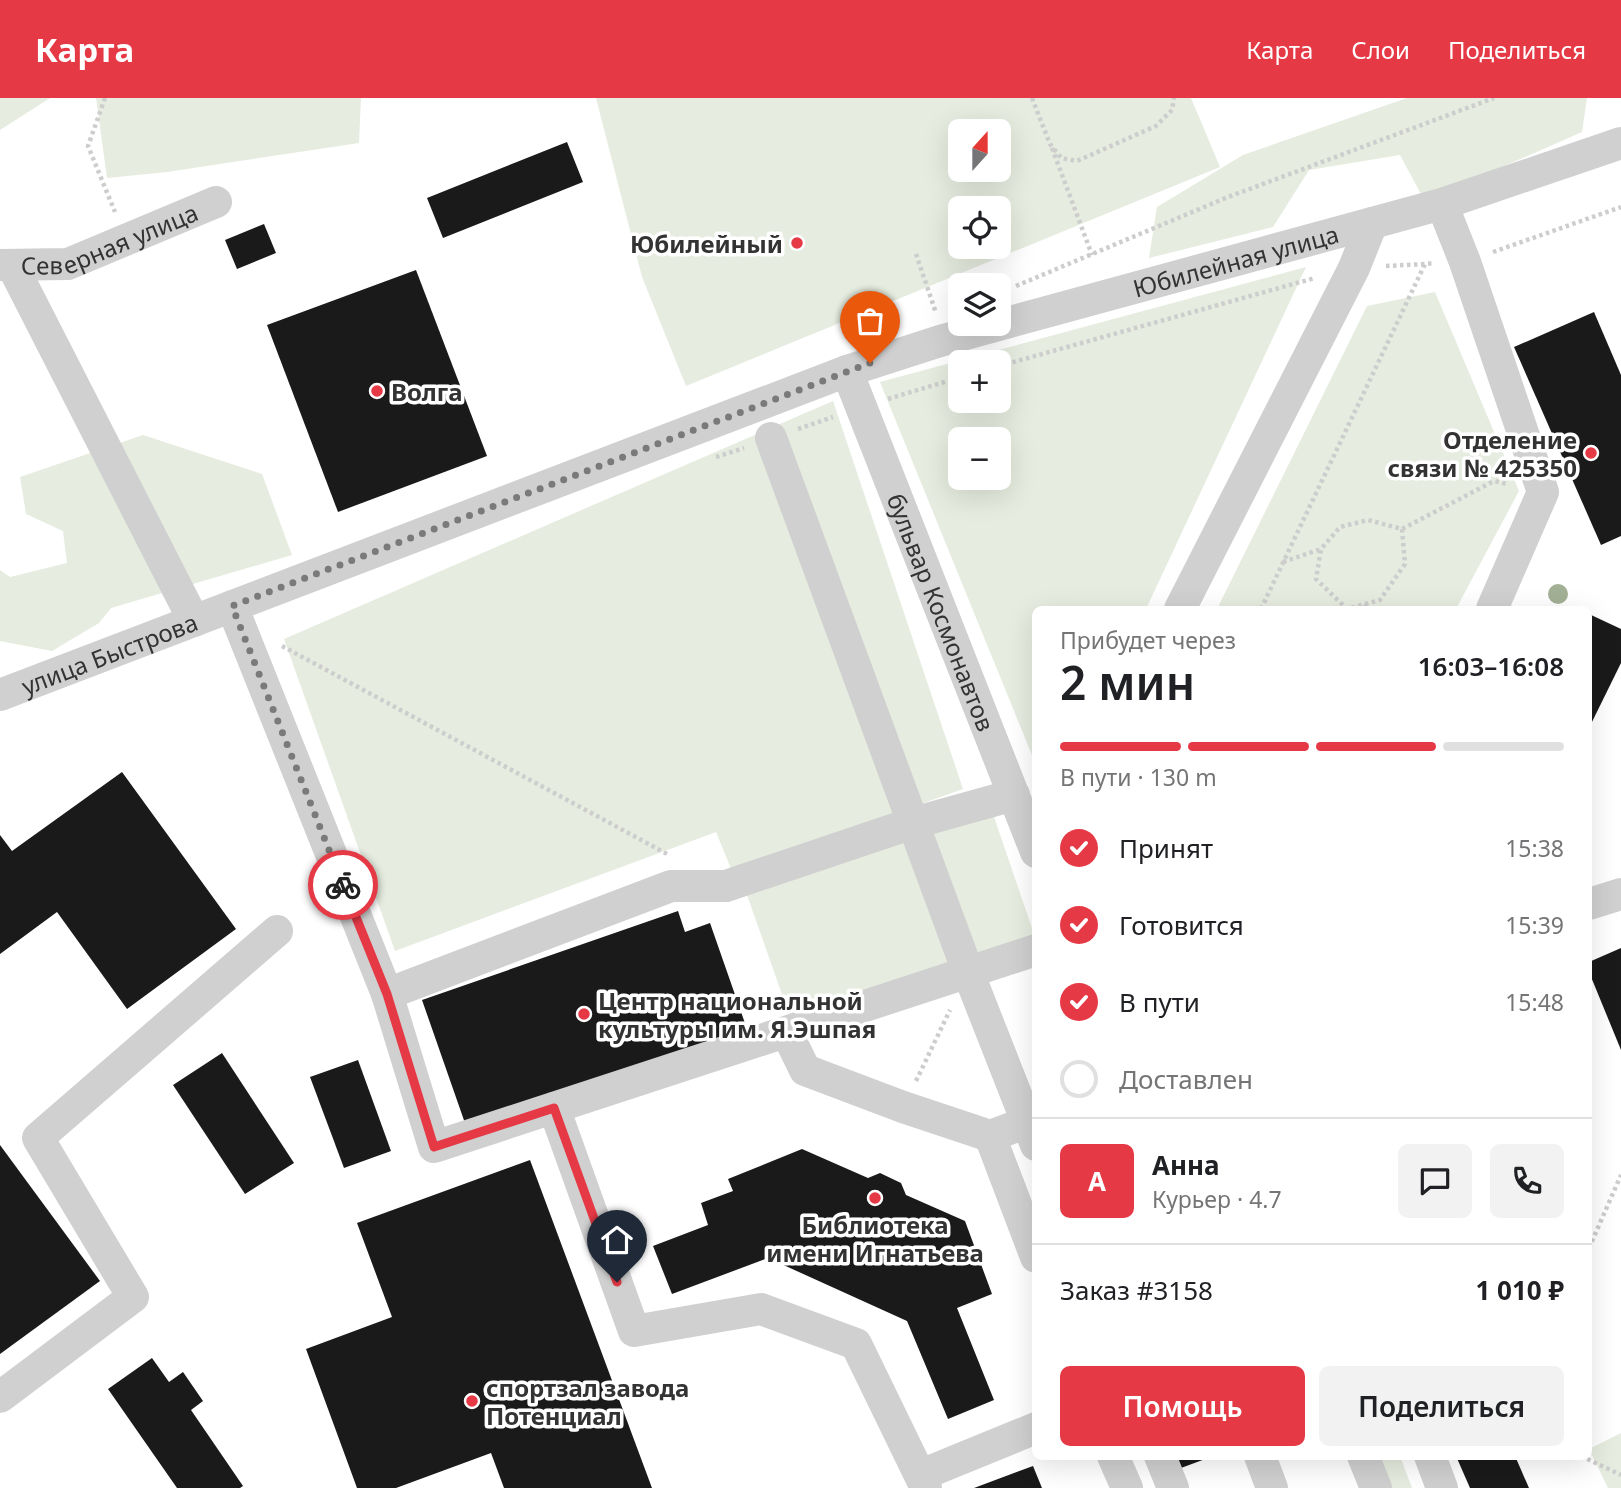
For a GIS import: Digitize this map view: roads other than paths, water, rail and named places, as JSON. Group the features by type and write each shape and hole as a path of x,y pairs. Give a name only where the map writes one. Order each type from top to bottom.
{"street":[{"name":"Юбилейная улица","path":"847,371 940,341 1443,204 1621,143"},
{"name":"Северная улица","path":"6,265 68,264 216,202"},
{"path":"1443,204 1543,492 1493,606"},
{"path":"1182,606 1354,268 1372,223"},
{"path":"6,265 194,621"},
{"name":"улица Быстрова","path":"0,695 194,621 235,614 847,371"},
{"name":"бульвар Космонавтов","path":"847,371 1032,842"},
{"path":"771,438 968,972 1032,1127"},
{"path":"235,614 387,994 434,1147 1032,951"},
{"path":"387,994 671,886 726,886 913,823 1014,795"},
{"path":"1592,903 1621,894"},
{"path":"0,1397 133,1297 38,1138 277,931"},
{"path":"787,1033 805,1070 990,1136 1032,1129"},
{"path":"554,1108 634,1331 761,1309 856,1343 924,1482 1032,1430"},
{"path":"990,1136 1032,1246"},
{"path":"1115,1460 1127,1488"},
{"path":"1162,1460 1173,1488"},
{"path":"1263,1460 1272,1488"},
{"path":"1365,1460 1376,1488"},
{"path":"1432,1460 1442,1488"}],"place":[{"name":"Юбилейный","path":"797,243"},
{"name":"Волга","path":"377,391"},
{"name":"Отделение связи № 425350","path":"1591,453"},
{"name":"Центр национальной культуры им. Я.Эшпая","path":"584,1014"},
{"name":"Библиотека имени Игнатьева","path":"875,1198"},
{"name":"спортзал завода Потенциал","path":"472,1401"}]}
